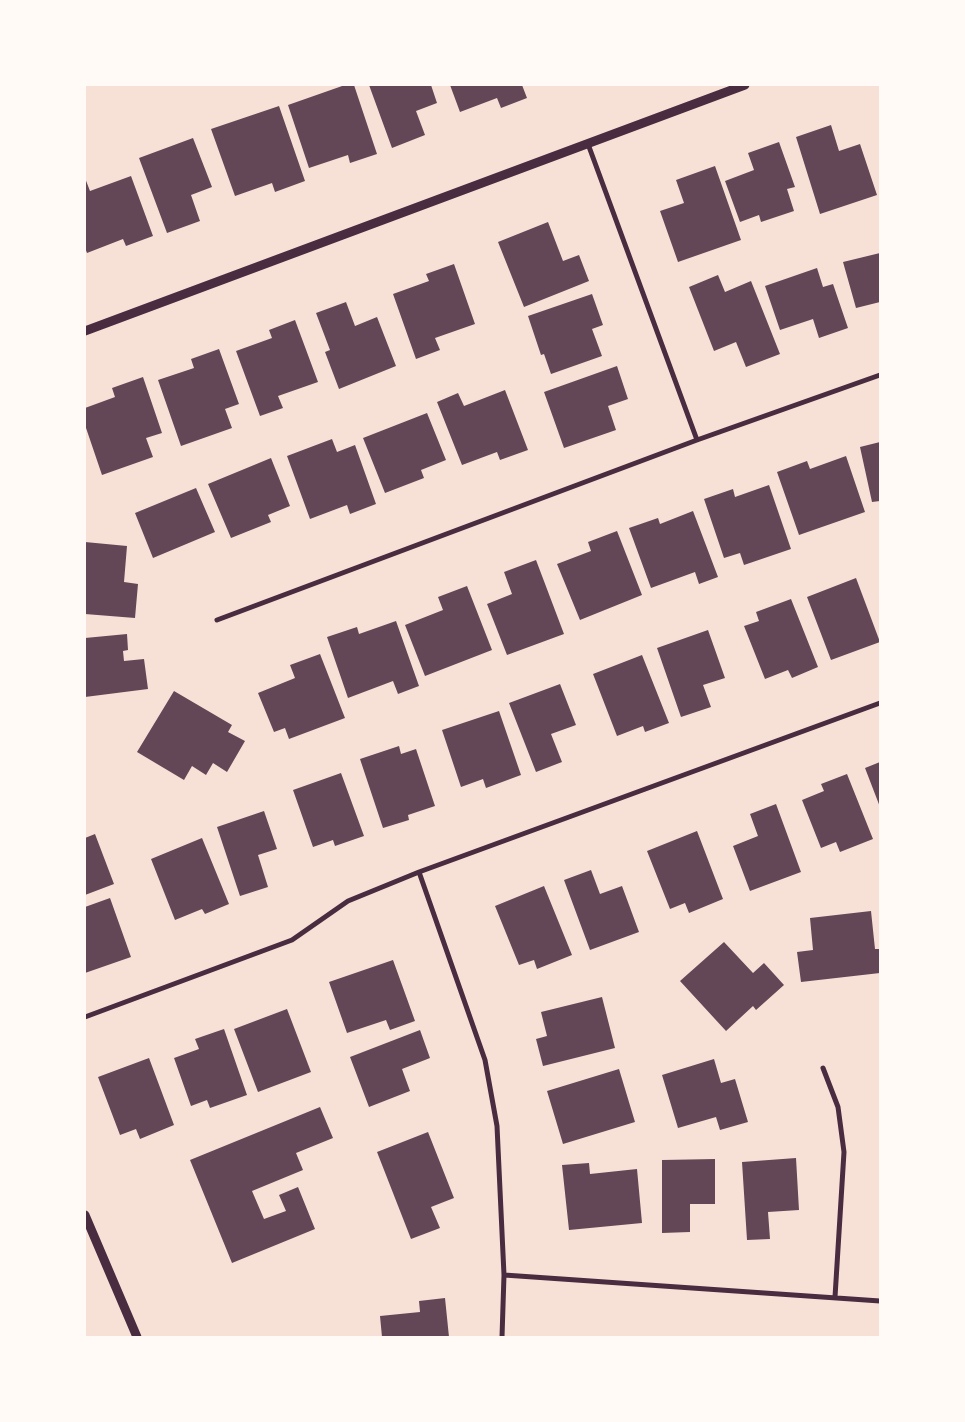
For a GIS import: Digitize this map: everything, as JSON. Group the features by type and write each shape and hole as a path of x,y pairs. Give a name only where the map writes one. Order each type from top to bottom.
{"street":[{"path":"85,331 745,85"},
{"path":"588,144 698,440"},
{"path":"217,620 880,374"},
{"path":"85,1017 292,940 348,900 419,872 880,703"},
{"path":"419,872 485,1060 497,1126 504,1275 502,1337"},
{"path":"823,1068 838,1107 844,1152 835,1297"},
{"path":"85,1215 136,1337"},
{"path":"504,1275 880,1301"}],"building":[{"path":"345,85 354,85 377,154 350,163 348,155 309,168 288,105"},
{"path":"369,85 431,85 437,103 416,111 425,135 392,148"},
{"path":"450,85 522,85 527,98 501,108 497,98 460,112"},
{"path":"279,106 305,181 275,192 272,183 235,196 211,129"},
{"path":"831,125 839,151 860,144 877,195 820,214 796,137"},
{"path":"193,138 212,187 191,195 200,221 167,233 139,158"},
{"path":"779,142 795,187 787,189 794,211 761,222 759,215 740,222 725,181 754,170 748,153"},
{"path":"715,166 741,240 678,262 660,211 684,203 676,180"},
{"path":"131,176 153,236 126,246 123,239 87,253 85,248 85,178 90,191"},
{"path":"548,222 563,261 579,255 589,281 524,307 498,242"},
{"path":"880,253 880,302 856,308 843,262"},
{"path":"454,264 475,324 435,338 440,350 416,359 393,294 429,281 426,274"},
{"path":"817,268 823,287 833,284 848,328 819,338 813,319 780,330 765,286"},
{"path":"718,275 725,292 751,281 780,354 746,367 736,342 714,351 689,287"},
{"path":"592,294 603,325 592,329 602,356 551,374 544,354 541,355 528,316"},
{"path":"346,302 355,326 377,317 396,366 339,389 325,352 330,350 316,313"},
{"path":"295,320 318,382 278,396 283,408 260,416 236,351 272,338 269,330"},
{"path":"219,349 239,404 225,409 232,428 181,446 158,380 194,368 191,359"},
{"path":"617,366 628,399 608,406 616,430 564,448 544,392"},
{"path":"143,377 162,433 146,438 153,457 102,475 85,425 85,408 115,397 112,388"},
{"path":"505,390 528,450 500,460 497,452 462,465 437,402 458,393 464,406"},
{"path":"427,413 446,460 421,470 424,478 385,493 363,438"},
{"path":"332,439 337,452 355,445 376,504 350,514 347,505 310,519 287,456"},
{"path":"880,442 880,501 872,502 860,447"},
{"path":"846,456 865,512 799,535 777,472 807,461 810,469"},
{"path":"271,458 290,506 268,515 271,522 231,538 208,484"},
{"path":"769,485 791,549 744,565 740,553 724,558 704,499 733,489 735,497"},
{"path":"196,488 215,532 153,558 135,513"},
{"path":"693,511 718,577 699,584 695,572 651,588 629,528 658,518 660,524"},
{"path":"617,531 642,595 580,620 557,564 591,551 588,542"},
{"path":"85,542 127,546 124,582 138,584 135,618 85,614"},
{"path":"536,560 564,634 507,655 487,604 512,594 504,572"},
{"path":"856,578 880,642 831,660 807,597"},
{"path":"467,586 492,650 425,676 405,625 443,610 438,597"},
{"path":"791,599 818,667 792,678 788,670 765,679 744,626 759,621 756,612"},
{"path":"396,621 419,686 398,694 393,681 348,698 327,637 357,627 359,634"},
{"path":"708,630 725,678 703,685 711,707 681,717 657,648"},
{"path":"127,634 128,650 123,651 124,661 144,659 148,689 85,697 85,638"},
{"path":"320,654 345,718 289,739 285,728 274,732 258,693 295,678 290,665"},
{"path":"642,655 669,723 645,732 643,726 617,736 593,674"},
{"path":"560,684 576,725 551,734 562,762 536,772 509,703"},
{"path":"174,691 232,725 228,732 245,741 227,772 213,763 206,775 192,766 184,780 137,752"},
{"path":"499,711 521,775 486,788 483,779 461,787 442,730"},
{"path":"399,746 401,754 416,749 435,806 408,815 409,820 383,828 360,759"},
{"path":"880,762 880,807 865,768"},
{"path":"341,773 364,836 335,846 333,840 313,847 293,790"},
{"path":"847,774 873,839 840,852 836,842 821,848 802,800 824,791 821,784"},
{"path":"776,804 801,872 750,891 733,846 758,836 750,814"},
{"path":"264,811 277,849 258,855 268,887 240,896 217,827"},
{"path":"697,831 723,899 689,913 685,903 670,909 647,851"},
{"path":"95,834 114,884 85,895 85,838"},
{"path":"202,838 229,904 205,914 202,909 175,920 151,859"},
{"path":"591,870 600,894 622,886 639,932 590,950 564,880"},
{"path":"544,886 572,955 537,969 534,960 519,965 495,906"},
{"path":"110,898 131,957 85,973 85,907"},
{"path":"871,911 875,949 880,949 880,973 801,982 797,952 813,950 810,918"},
{"path":"724,942 753,973 764,963 784,985 756,1010 753,1006 726,1031 680,981"},
{"path":"393,960 415,1021 390,1030 386,1020 347,1033 329,982"},
{"path":"602,997 615,1048 543,1066 536,1039 547,1036 541,1012"},
{"path":"287,1009 311,1072 258,1092 234,1029"},
{"path":"224,1029 247,1095 210,1108 207,1100 191,1106 174,1058 199,1049 195,1039"},
{"path":"420,1030 430,1058 402,1069 410,1091 369,1107 350,1057"},
{"path":"149,1058 174,1125 140,1139 136,1129 120,1135 98,1077"},
{"path":"714,1059 721,1083 735,1079 748,1122 720,1130 716,1117 678,1128 662,1075"},
{"path":"619,1069 635,1122 563,1144 547,1091"},
{"path":"320,1107 333,1138 296,1153 303,1170 252,1191 264,1219 286,1211 279,1195 298,1187 315,1229 232,1263 190,1160"},
{"path":"428,1132 454,1198 431,1207 440,1228 411,1239 377,1152"},
{"path":"796,1158 799,1210 768,1212 770,1239 747,1240 742,1162"},
{"path":"715,1159 715,1204 690,1204 690,1232 662,1233 662,1160"},
{"path":"589,1163 590,1174 637,1169 642,1223 569,1230 562,1165"},
{"path":"445,1298 449,1337 382,1337 380,1316 420,1312 419,1301"}]}
